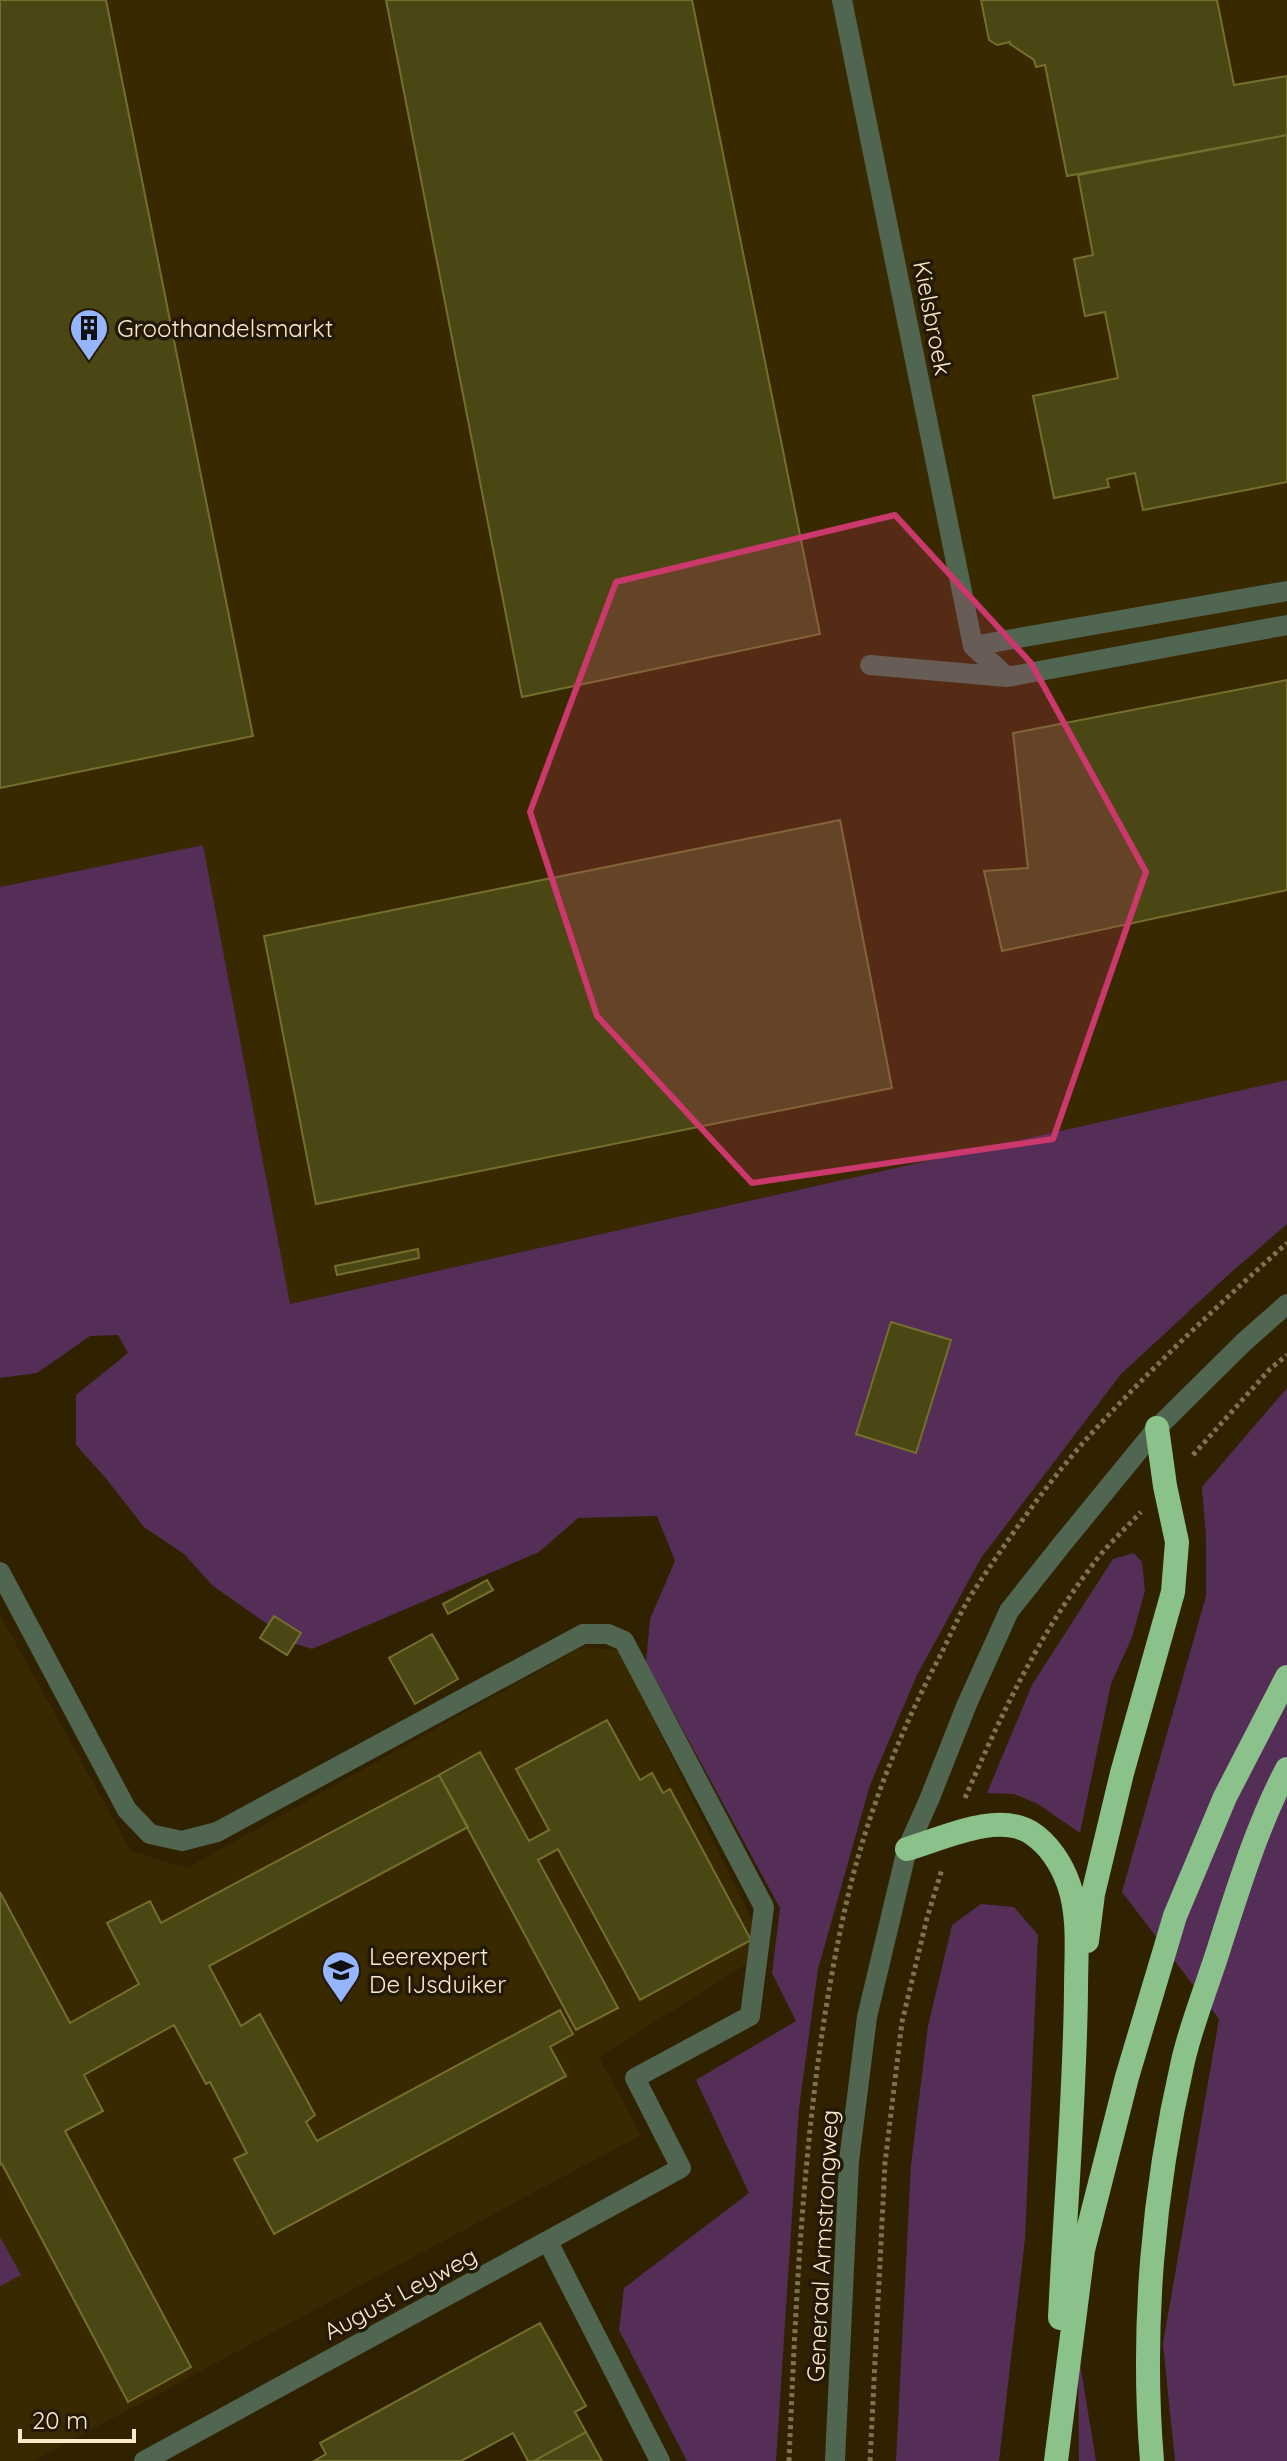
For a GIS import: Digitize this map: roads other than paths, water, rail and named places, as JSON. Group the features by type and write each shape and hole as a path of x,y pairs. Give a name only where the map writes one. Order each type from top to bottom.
{"highway":[{"path":"1076,2016 1093,1894 1122,1773 1173,1592 1177,1542 1157,1428"},
{"path":"1055,2461 1083,2250 1127,2077 1175,1916 1225,1797 1287,1677"},
{"path":"1152,2461 1149,2427 1150,2296 1170,2128 1184,2059 1237,1890 1276,1789 1287,1769"},
{"path":"907,1849 1000,1823 1029,1831 1053,1852 1070,1886 1075,1919 1076,2016 1055,2461"}],"street":[{"name":"Kielsbroek","path":"842,0 973,646"},
{"path":"973,646 1287,591"},
{"path":"870,665 1007,677 1287,625"},
{"path":"973,646 1007,677"},
{"name":"Generaal Armstrongweg","path":"835,2461 849,2161 867,2017 907,1849 1009,1611 1157,1428 1287,1304"},
{"name":"August Leyweg","path":"0,1572 127,1810 150,1834 182,1841 217,1832 583,1634 608,1634 624,1641 764,1907 750,2016 635,2078 681,2168 144,2461"},
{"path":"548,2242 660,2461"}],"place":[{"name":"Groothandelsmarkt","path":"89,362"},
{"name":"Leerexpert De IJsduiker","path":"341,2004"}]}
